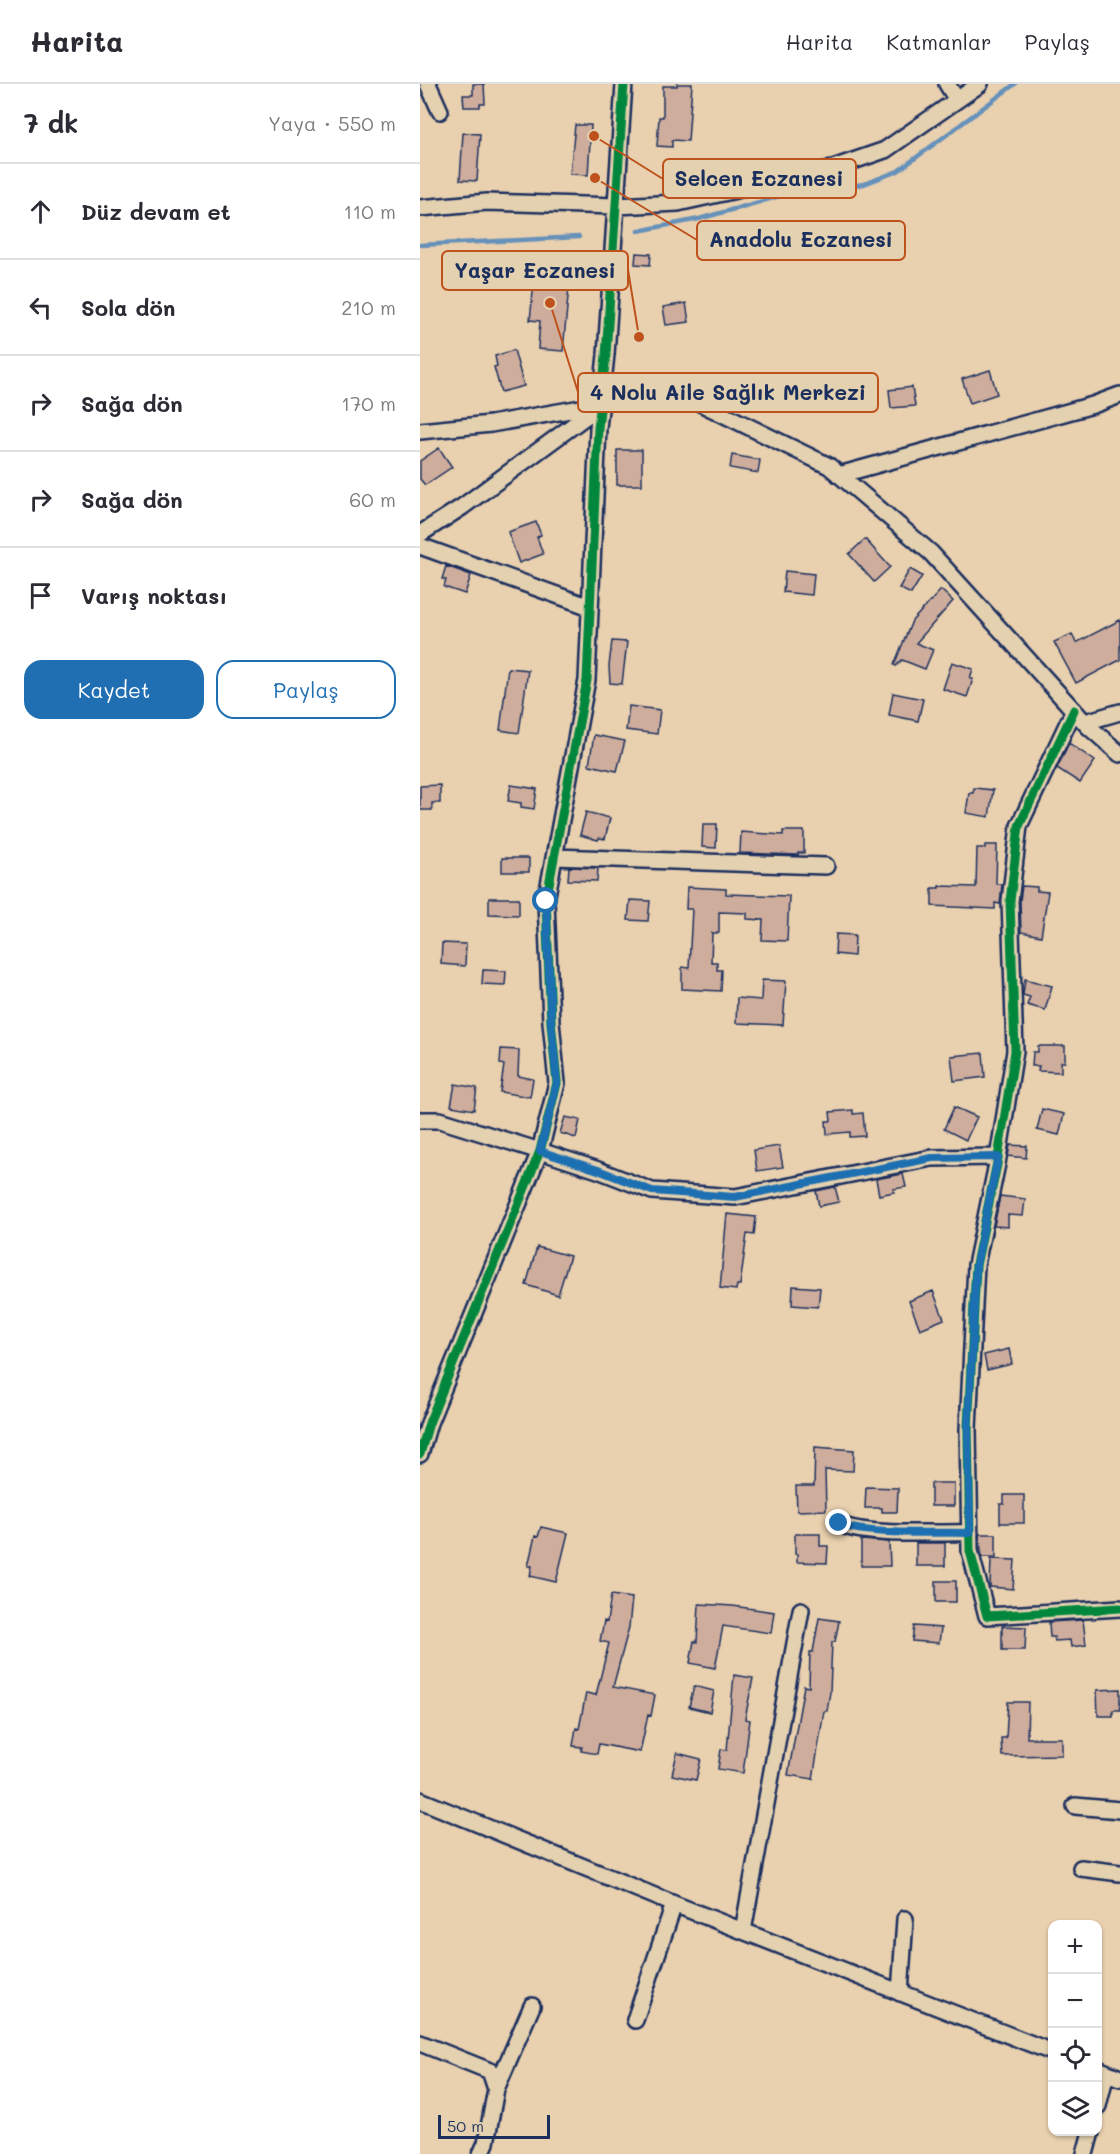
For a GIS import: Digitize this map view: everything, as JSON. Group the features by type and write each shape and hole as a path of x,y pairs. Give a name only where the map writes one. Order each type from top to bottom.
{"street":[{"path":"428,84 440,111"},
{"path":"420,1453 429,1423 540,1151 557,1083 551,1022 546,901 587,680 601,405 624,84"},
{"path":"947,84 957,100"},
{"path":"420,208 487,202 616,206 678,203 830,169 885,150 980,84"},
{"path":"603,387 694,400 829,466 932,554 1085,722 1120,754"},
{"path":"839,475 1093,405 1120,394"},
{"path":"420,431 491,424 601,405"},
{"path":"420,534 462,507 601,405"},
{"path":"420,546 590,607"},
{"path":"1074,710 1018,826 1010,901 1015,1051 998,1157 976,1265 968,1429 970,1551 987,1616 1120,1608"},
{"path":"1085,722 1120,712"},
{"path":"554,857 826,866"},
{"path":"420,1120 440,1120 598,1170 652,1191 735,1197 932,1158 998,1157"},
{"path":"839,1523 844,1527 863,1531 970,1533"},
{"path":"743,1931 801,1610"},
{"path":"420,1800 674,1904 1048,2050"},
{"path":"1075,1806 1120,1810"},
{"path":"1081,1868 1120,1873"},
{"path":"635,2019 674,1904"},
{"path":"900,1993 905,1919"},
{"path":"482,2154 496,2089 532,2006"},
{"path":"420,2043 490,2071 496,2089"},
{"path":"1102,2093 1108,2073"},
{"path":"1085,2154 1090,2136"}],"building":[{"path":"473,84 484,84 485,104 480,104 480,107 464,107 463,95 473,95"},
{"path":"677,84 692,84 688,141 672,140 672,147 657,146 659,117 663,117 663,86 677,86"},
{"path":"575,125 591,125 588,175 570,174"},
{"path":"463,133 480,134 477,181 460,180"},
{"path":"636,253 651,254 650,265 635,264"},
{"path":"534,283 569,286 563,351 538,349 540,321 530,320"},
{"path":"686,303 689,322 666,325 663,307"},
{"path":"514,350 524,386 501,392 494,367 497,366 495,356"},
{"path":"990,370 997,394 970,403 962,379"},
{"path":"912,387 915,406 891,408 889,390"},
{"path":"439,448 452,467 425,485 420,479 420,461"},
{"path":"617,450 642,450 642,485 617,485"},
{"path":"732,455 760,460 758,473 730,468"},
{"path":"536,522 541,535 537,537 543,554 519,563 508,532"},
{"path":"865,539 890,567 874,582 849,554"},
{"path":"446,566 471,575 465,594 444,587 446,580 442,579"},
{"path":"910,569 922,576 911,594 899,588"},
{"path":"785,571 814,574 812,595 783,592"},
{"path":"941,590 953,601 916,643 933,650 925,669 902,660 896,666 894,665 912,621"},
{"path":"1120,620 1120,660 1076,683 1054,642 1072,634 1076,643"},
{"path":"612,641 627,642 622,684 610,683 609,666"},
{"path":"952,662 973,669 970,678 973,679 967,697 943,689"},
{"path":"508,668 528,670 519,733 500,730"},
{"path":"893,693 923,699 918,721 889,715"},
{"path":"629,706 660,710 657,734 626,730"},
{"path":"594,735 625,741 617,771 589,765"},
{"path":"1069,743 1095,761 1080,783 1057,768"},
{"path":"440,785 440,803 432,803 432,810 420,810 420,786"},
{"path":"511,785 537,789 534,809 521,807 521,803 508,801"},
{"path":"974,788 993,790 989,817 966,813 969,793 973,793"},
{"path":"586,812 610,818 605,839 599,838 598,840 580,835"},
{"path":"703,824 717,824 716,848 702,847"},
{"path":"783,831 804,831 804,853 798,853 798,855 740,853 741,832 783,835"},
{"path":"985,845 997,845 996,884 1002,884 1000,904 995,903 995,909 932,906 932,888 939,888 939,886 976,887 977,848 985,848"},
{"path":"502,858 529,858 529,872 502,872"},
{"path":"569,867 598,868 597,881 568,880"},
{"path":"1022,886 1037,887 1037,891 1048,892 1041,936 1021,932"},
{"path":"687,887 726,889 726,894 789,896 787,941 762,940 763,920 747,919 747,913 719,912 719,933 712,933 711,962 717,962 717,970 722,970 721,991 682,989 682,967 689,968 692,909 686,909"},
{"path":"489,898 519,898 519,915 489,914"},
{"path":"630,900 650,901 648,921 628,920"},
{"path":"836,934 855,935 854,956 835,954"},
{"path":"442,943 466,944 465,966 441,964"},
{"path":"483,970 506,971 505,985 482,984"},
{"path":"1025,979 1052,986 1045,1010 1027,1005 1030,997 1023,995"},
{"path":"762,980 786,981 783,1025 736,1023 737,998 761,1000"},
{"path":"1038,1046 1065,1046 1065,1062 1061,1062 1061,1072 1038,1071 1039,1066 1032,1066 1033,1052 1038,1052"},
{"path":"501,1049 519,1050 518,1076 533,1079 530,1097 500,1092 504,1065 500,1064"},
{"path":"983,1053 985,1077 954,1081 951,1056"},
{"path":"455,1084 477,1088 474,1110 451,1106"},
{"path":"954,1107 977,1117 966,1140 944,1129"},
{"path":"1042,1109 1064,1114 1059,1135 1037,1130"},
{"path":"853,1110 853,1114 863,1113 865,1136 850,1137 850,1132 827,1134 826,1121 831,1121 830,1112"},
{"path":"565,1117 580,1120 576,1138 560,1133"},
{"path":"1010,1145 1027,1146 1026,1158 1008,1156"},
{"path":"779,1146 783,1167 757,1171 754,1150"},
{"path":"903,1174 906,1187 879,1195 876,1179"},
{"path":"835,1187 839,1202 819,1206 816,1191"},
{"path":"1000,1196 1025,1199 1023,1216 1008,1215 1008,1227 994,1226"},
{"path":"727,1214 756,1217 754,1235 747,1234 740,1285 737,1285 736,1290 720,1288"},
{"path":"537,1247 570,1256 558,1295 526,1285"},
{"path":"793,1286 820,1288 818,1307 792,1305"},
{"path":"933,1291 944,1319 920,1329 909,1301"},
{"path":"1009,1349 1012,1364 987,1370 984,1355"},
{"path":"815,1447 854,1450 853,1471 825,1470 826,1510 797,1511 796,1486 814,1486"},
{"path":"931,1483 954,1483 954,1506 931,1506"},
{"path":"866,1487 898,1488 897,1512 882,1512 882,1508 865,1508"},
{"path":"1004,1495 1024,1495 1024,1523 1000,1523 1000,1504 1004,1504"},
{"path":"541,1527 568,1533 556,1582 530,1576 532,1566 528,1566 535,1536 538,1537"},
{"path":"795,1534 820,1534 820,1546 828,1546 827,1563 797,1562"},
{"path":"979,1534 996,1534 996,1557 982,1557"},
{"path":"861,1540 889,1542 890,1566 861,1566"},
{"path":"916,1543 945,1543 945,1566 916,1566"},
{"path":"991,1559 1015,1560 1013,1589 990,1587"},
{"path":"936,1581 956,1581 956,1602 936,1602"},
{"path":"611,1595 632,1598 629,1627 613,1687 655,1695 640,1752 599,1744 597,1754 581,1751 582,1747 573,1746 586,1693 596,1695 609,1643 600,1641 604,1621 607,1622"},
{"path":"699,1604 774,1612 771,1633 723,1626 715,1668 690,1663 694,1641 697,1642"},
{"path":"819,1618 839,1621 835,1642 832,1642 830,1692 827,1711 824,1711 813,1779 788,1775 804,1686 809,1687 810,1652 813,1652"},
{"path":"1083,1620 1086,1645 1071,1647 1070,1640 1055,1641 1054,1637 1050,1637 1049,1622"},
{"path":"914,1626 941,1628 939,1643 912,1641"},
{"path":"1002,1626 1026,1627 1025,1650 1002,1650"},
{"path":"734,1675 753,1678 745,1719 750,1720 743,1773 718,1769 721,1749 727,1750"},
{"path":"694,1686 714,1691 710,1712 689,1707"},
{"path":"1120,1689 1120,1710 1113,1710 1113,1716 1098,1716 1097,1690"},
{"path":"1008,1702 1028,1702 1027,1738 1062,1738 1062,1755 1002,1756 1001,1738 1006,1738"},
{"path":"677,1753 701,1759 696,1780 672,1775"}],"waterway":[{"path":"638,231 699,219 780,196 864,184 898,171 1015,84"},
{"path":"420,245 579,237"}],"cycle path":[{"path":"420,1454 429,1423 540,1151 557,1083 551,1022 546,901 587,680 598,428 606,355 624,84"},
{"path":"1074,710 1019,826 1010,901 1015,1051 997,1164 976,1265 968,1429 970,1551 987,1616 1120,1608"}],"place":[{"name":"Selcen Eczanesi","path":"594,136"},
{"name":"Anadolu Eczanesi","path":"595,178"},
{"name":"4 Nolu Aile Sağlık Merkezi","path":"550,303"},
{"name":"Yaşar Eczanesi","path":"639,337"}],"route":[{"path":"546,901 551,1022 557,1083 540,1151 652,1191 735,1197 932,1158 998,1157 976,1265 968,1429 970,1533 863,1531 844,1527 839,1523"}]}
